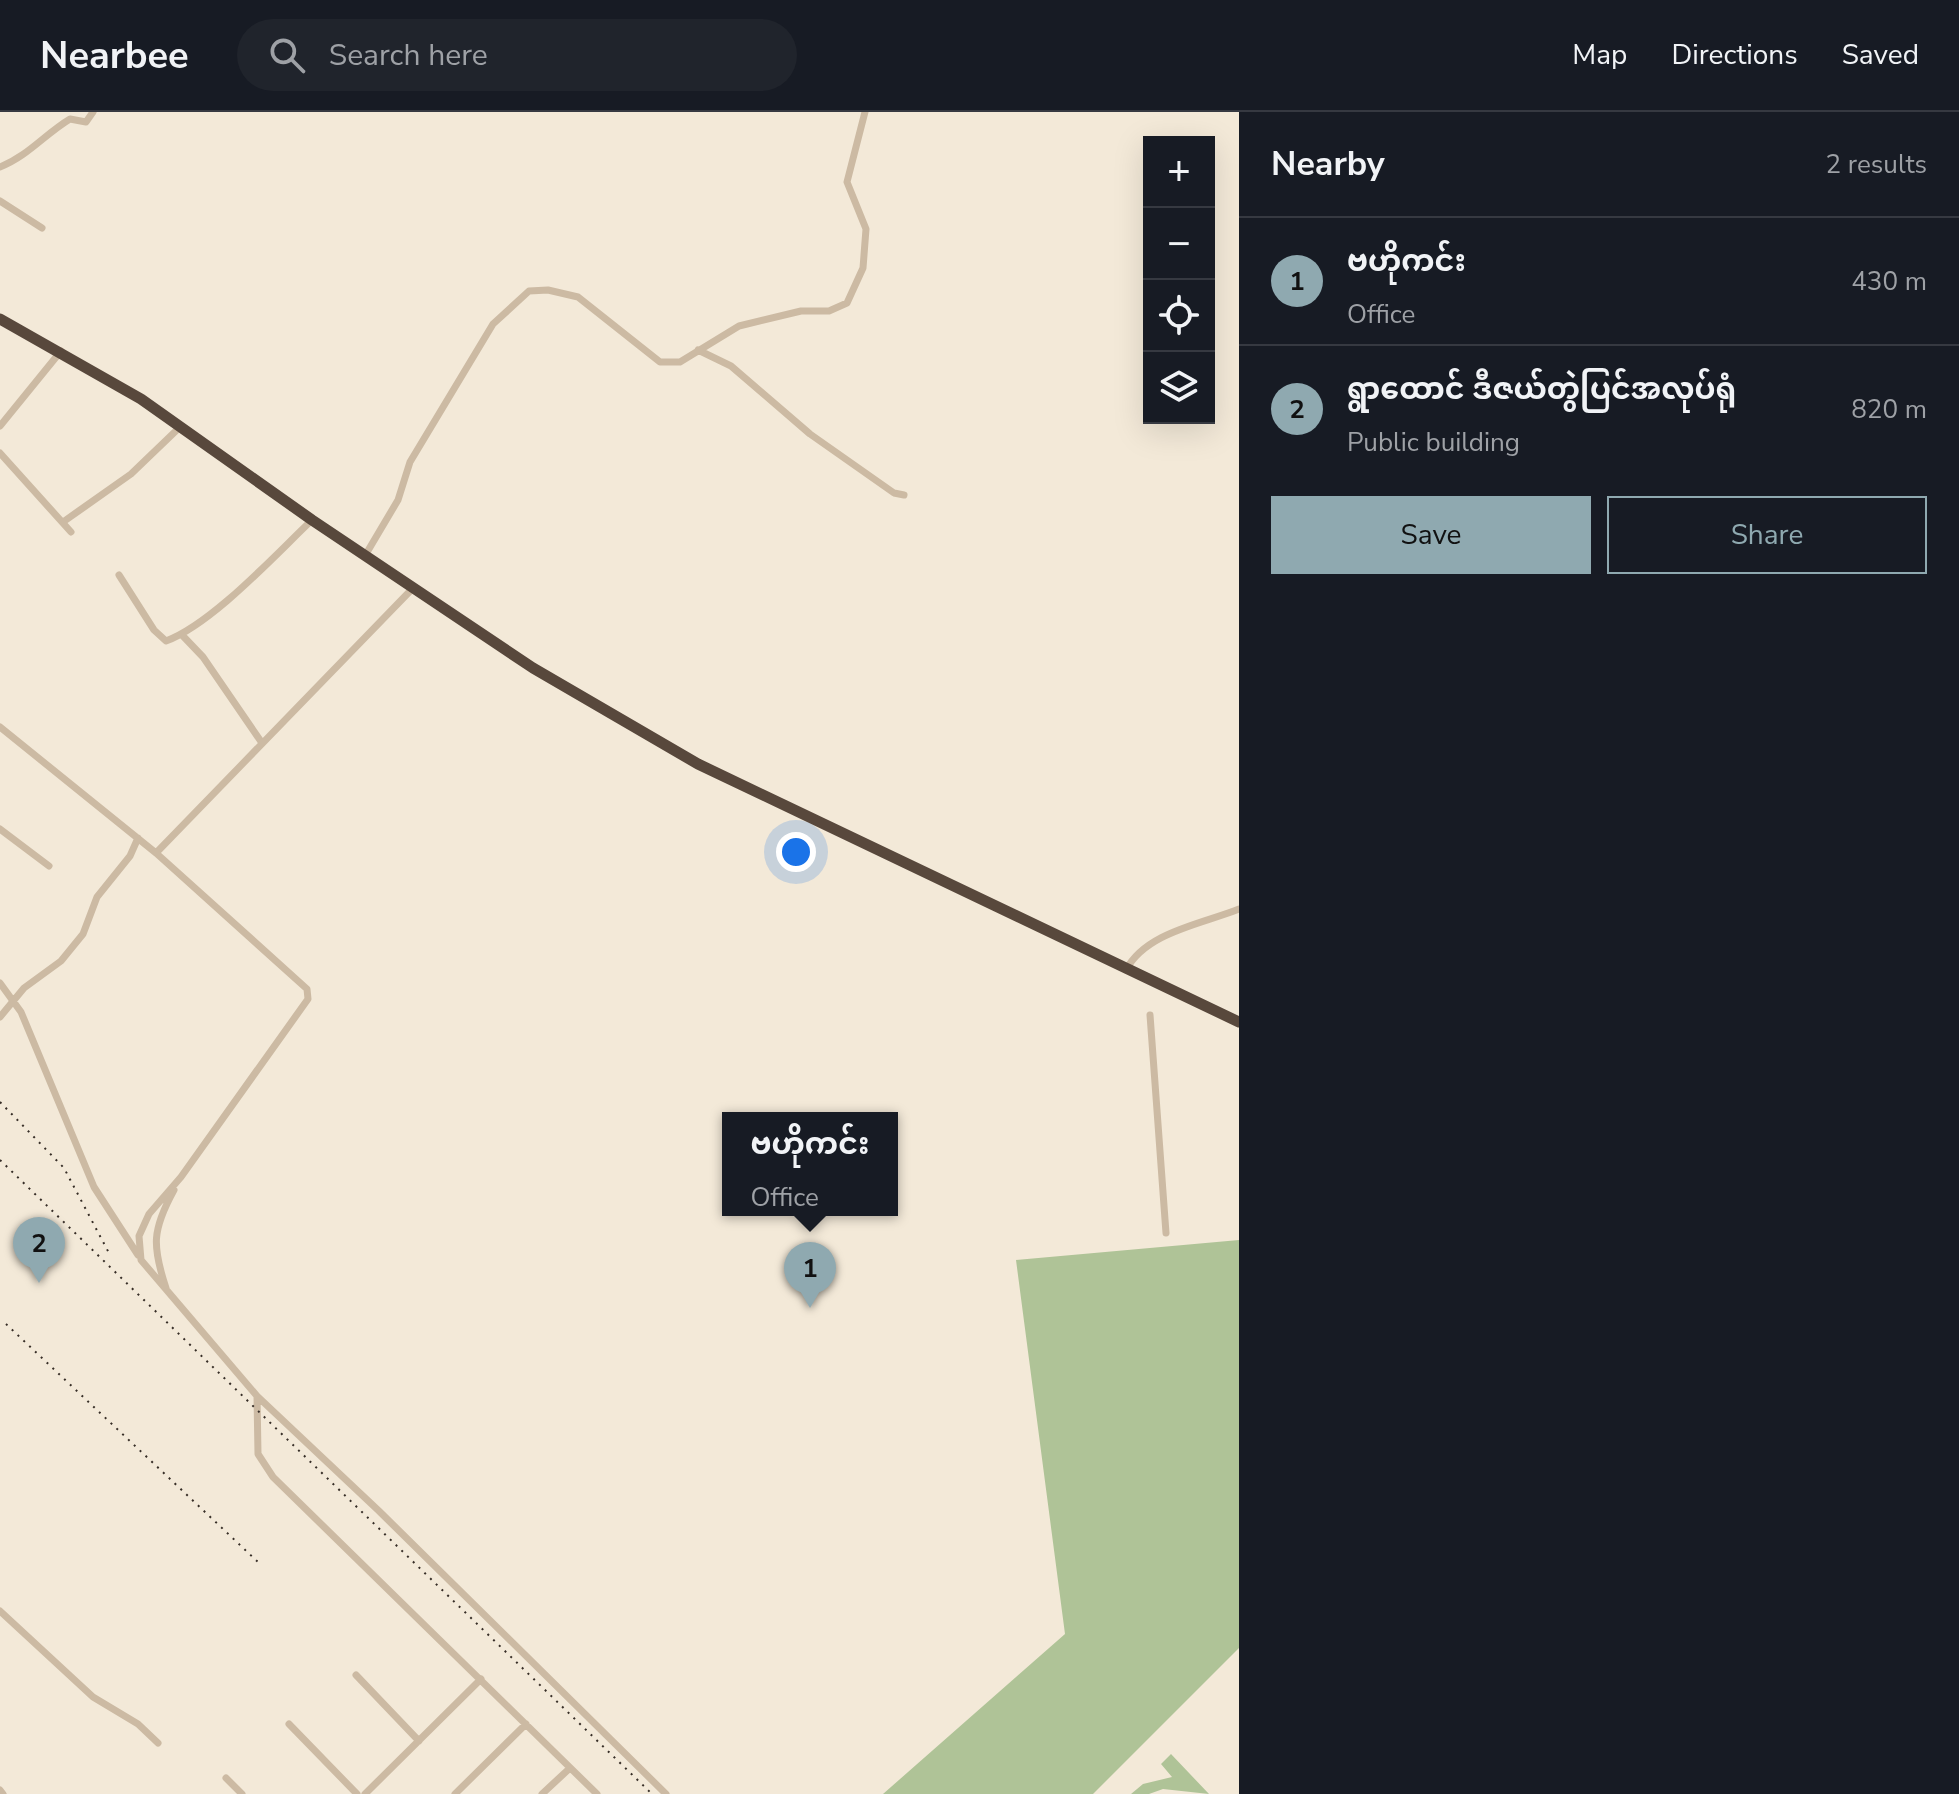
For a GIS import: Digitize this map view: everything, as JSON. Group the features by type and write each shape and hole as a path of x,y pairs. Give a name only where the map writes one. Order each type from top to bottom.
{"highway":[{"path":"0,319 61,351 181,426 312,520 533,668 698,764 1239,1022"}],"street":[{"path":"0,167 19,160 61,124 70,119 86,122 93,112"},
{"path":"366,554 398,500 410,462 493,324 529,291 548,290 578,297 660,362 680,362 739,326 801,311 829,311 847,303 863,268 866,229 847,182 865,112"},
{"path":"0,201 42,228"},
{"path":"698,350 731,366 810,434 894,493 904,495"},
{"path":"0,426 61,351"},
{"path":"63,522 131,474 181,426"},
{"path":"0,453 71,532"},
{"path":"119,575 160,637 166,641 182,635 258,572 312,520"},
{"path":"156,853 414,587"},
{"path":"182,635 212,669 262,743"},
{"path":"0,727 156,853 299,978 307,989 308,999 143,1225 139,1236 141,1260"},
{"path":"0,829 49,866"},
{"path":"0,1017 24,988 61,961 83,934 97,897 130,856 138,838"},
{"path":"1126,970 1131,960 1158,940 1239,909"},
{"path":"0,983 14,1001 94,1187 141,1260 257,1396 379,1511 666,1794"},
{"path":"1150,1015 1166,1233"},
{"path":"167,1290 154,1250 165,1206 181,1177"},
{"path":"257,1396 258,1454 273,1477 597,1794"},
{"path":"0,1611 93,1697 138,1724 158,1743"},
{"path":"356,1675 419,1741"},
{"path":"369,1793 481,1679"},
{"path":"289,1724 357,1794"},
{"path":"455,1794 526,1724"},
{"path":"542,1794 570,1768"},
{"path":"226,1778 242,1794"}],"green space":[{"path":"1239,1240 1239,1648 1093,1794 883,1794 1065,1634 1016,1260"},
{"path":"1171,1754 1209,1794 1163,1789 1149,1794 1131,1794 1143,1784 1172,1777 1161,1764"}],"railway":[{"path":"0,1102 64,1168 110,1255"},
{"path":"0,1160 652,1794"},
{"path":"6,1324 259,1563"}],"place":[{"name":"ရွာထောင် ဒီဇယ်တွဲပြင်အလုပ်ရုံ","path":"39,1283"},
{"name":"ဗဟိုကင်း","path":"810,1308"}]}
